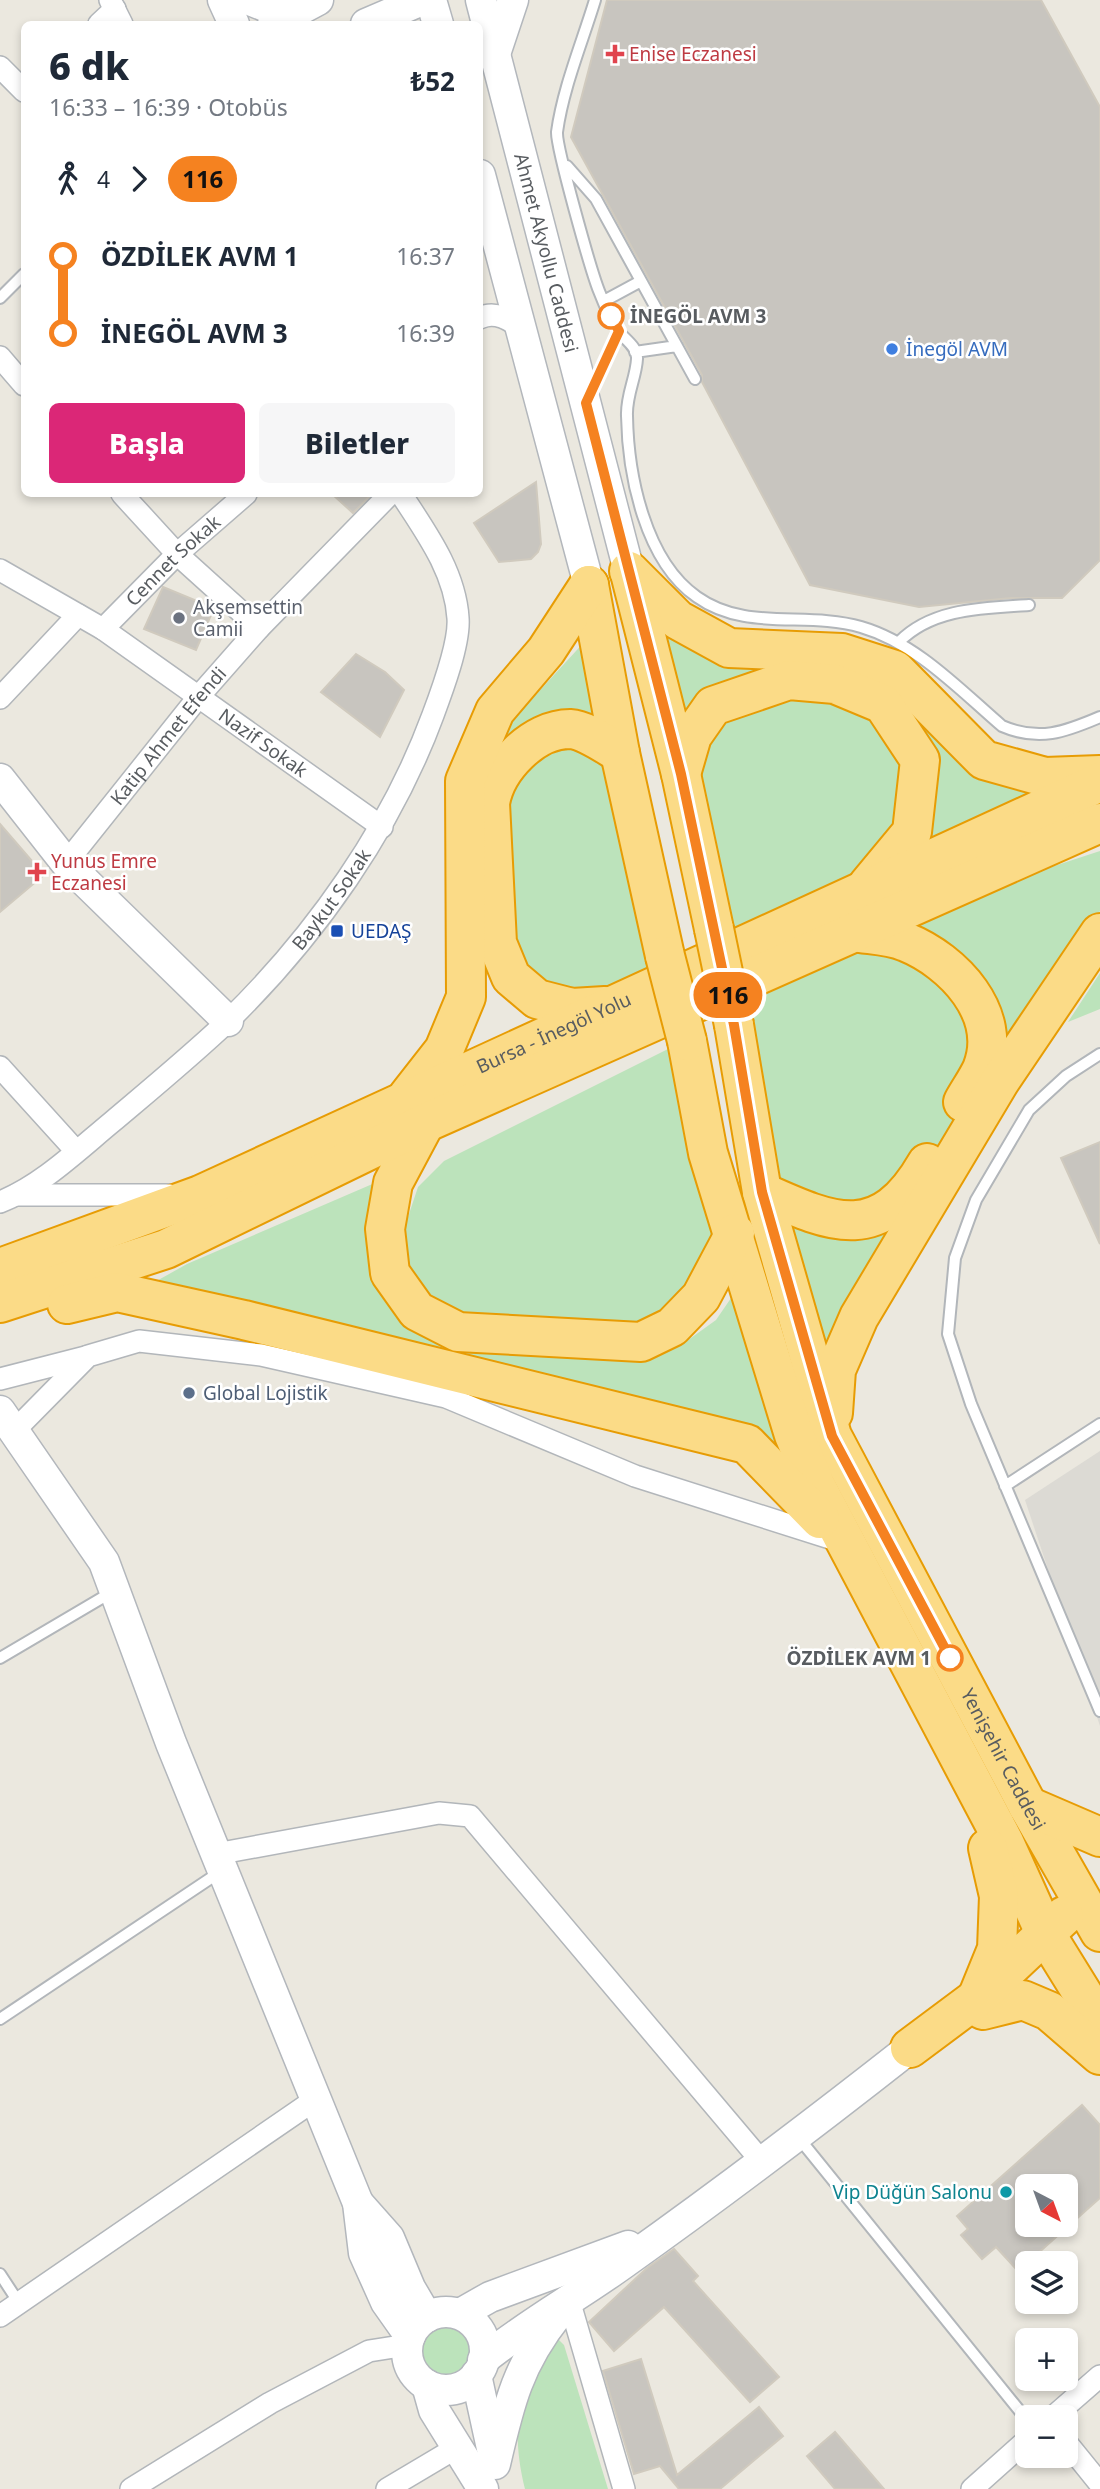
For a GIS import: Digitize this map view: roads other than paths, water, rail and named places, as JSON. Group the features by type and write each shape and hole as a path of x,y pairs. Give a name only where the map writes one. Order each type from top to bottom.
{"highway":[{"path":"629,571 681,774"},
{"path":"629,571 678,620 729,648 842,653 895,670 984,760 1045,776 1100,775"},
{"path":"589,586 620,753 665,956 687,1041 708,1153 735,1233 794,1435 843,1542"},
{"path":"589,586 546,651 495,711 465,781 466,997 414,1113 393,1183 385,1229 390,1273 417,1311 458,1332 641,1342 672,1327 701,1297 735,1233"},
{"path":"681,774 692,736 713,706 789,680 835,684 883,704 920,760 912,832 863,891"},
{"path":"610,1006 572,1008 537,999 511,977 497,943 490,803 493,788 523,748 547,733 572,729 620,753"},
{"name":"Yenişehir Caddesi","path":"681,774 734,1025 762,1192 832,1436 1028,1806 1091,1892 1100,1932"},
{"name":"Bursa - İnegöl Yolu","path":"0,1303 166,1249 610,1006 1100,782"},
{"name":"Bursa - İnegöl Yolu","path":"0,1268 414,1113 853,932 1100,824"},
{"path":"762,1192 807,1213 848,1223 884,1213 912,1189 983,1068 987,1032 972,993 946,963 905,941 853,932"},
{"path":"832,1436 836,1370 859,1317 1000,1081 1100,933"},
{"path":"0,1320 117,1292 244,1320 747,1444 843,1542"},
{"name":"Yenişehir Caddesi","path":"843,1542 1004,1842 1052,1946 1100,2022"},
{"path":"955,1751 986,1840 999,1896 997,1949 980,2004"},
{"path":"1028,1806 1100,1836"},
{"path":"910,2048 980,2004 1052,1946 1091,1892"},
{"path":"1052,1946 1100,1932"},
{"path":"980,2004 1023,2000 1048,2011 1100,2055"}],"street":[{"path":"223,0 233,21"},
{"path":"250,0 281,20 318,0"},
{"path":"382,21 422,0"},
{"path":"431,0 437,21"},
{"name":"Ahmet Akyollu Caddesi","path":"481,0 629,571"},
{"path":"495,54 513,0"},
{"path":"0,67 21,88"},
{"path":"483,185 589,586"},
{"path":"483,316 502,302 511,287"},
{"path":"483,316 508,319 523,329"},
{"path":"0,357 21,382"},
{"path":"125,497 177,554 259,628"},
{"name":"Cennet Sokak","path":"103,629 177,554 243,497"},
{"name":"Katip Ahmet Efendi","path":"66,863 200,695 259,628 387,497"},
{"name":"Baykut Sokak","path":"8,1198 76,1152 228,1021 315,921 382,827 419,753 446,680 458,618 443,560 403,497"},
{"name":"Nazif Sokak","path":"0,570 103,629 200,695 382,827"},
{"path":"0,698 78,615"},
{"path":"0,779 66,863 228,1021"},
{"path":"0,1067 76,1152"},
{"path":"8,1198 200,1195"},
{"path":"0,1379 139,1341 261,1355 446,1397 635,1476 843,1542"},
{"path":"89,1356 7,1421 104,1562 219,1862 358,2203 388,2238 410,2288 415,2333 413,2372 427,2385 448,2390 469,2382 480,2367 518,2332 569,2300 763,2163 910,2048"},
{"path":"219,1862 439,1812 470,1816 763,2163"},
{"path":"0,2316 316,2099"},
{"path":"460,2315 490,2297 670,2228"},
{"path":"493,2481 521,2371 535,2343 569,2300"},
{"path":"569,2300 624,2489"},
{"path":"131,2489 270,2403 369,2351 415,2333 443,2312 460,2315 478,2328 483,2338 480,2367 493,2481"},
{"path":"1067,2405 1100,2376"},
{"path":"427,2385 434,2410 456,2448 493,2481"},
{"path":"387,2489 456,2448"},
{"path":"972,2489 1015,2451"},
{"path":"1078,2457 1100,2484"}],"lane":[{"path":"595,0 557,135 604,301 637,358 628,396 627,416 636,489 652,539 674,576 706,604 736,616 831,621 862,627 899,642 1002,726 1016,732 1030,735 1060,734 1100,716"},
{"path":"563,161 596,200 695,379"},
{"path":"0,298 21,277"},
{"path":"604,301 641,281"},
{"path":"586,403 619,331"},
{"path":"635,352 677,346"},
{"path":"899,642 918,624 971,608 1029,605"},
{"path":"1100,1054 1066,1076 1029,1110 976,1200 955,1258 948,1334 971,1404 1100,1711"},
{"path":"1005,1486 1100,1424"},
{"path":"0,1658 115,1591"},
{"path":"0,2020 219,1862"},
{"path":"798,2137 1015,2405"},
{"path":"0,2274 19,2302"}],"place":[{"name":"Enise Eczanesi","path":"615,54"},
{"name":"İNEGÖL AVM 3","path":"611,316"},
{"name":"İnegöl AVM","path":"892,349"},
{"name":"Akşemsettin Camii","path":"179,618"},
{"name":"Yunus Emre Eczanesi","path":"37,872"},
{"name":"UEDAŞ","path":"337,931"},
{"name":"Global Lojistik","path":"189,1393"},
{"name":"ÖZDİLEK AVM 1","path":"950,1658"},
{"name":"Vip Düğün Salonu","path":"1006,2192"}]}
